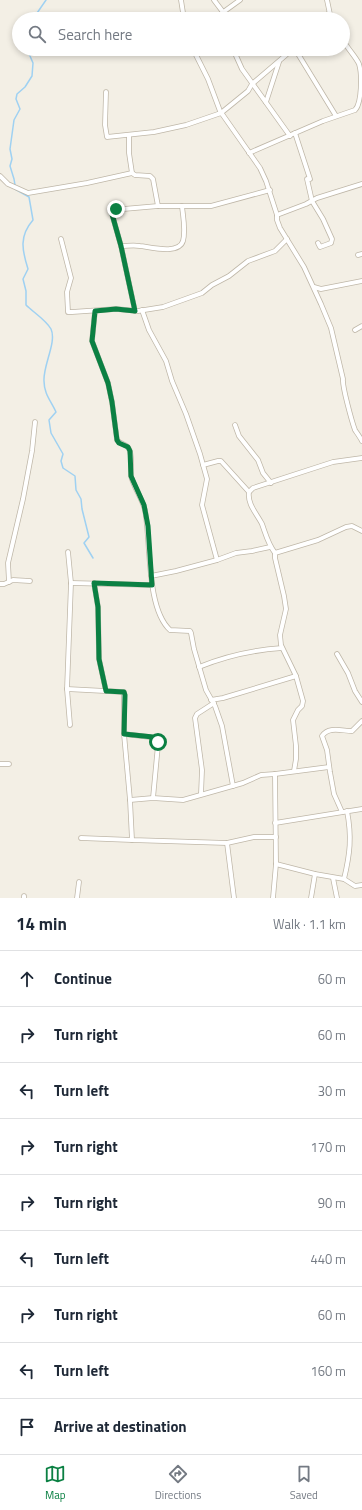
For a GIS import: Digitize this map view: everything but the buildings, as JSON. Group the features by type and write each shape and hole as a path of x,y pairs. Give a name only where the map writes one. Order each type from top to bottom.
{"street":[{"path":"180,0 183,12"},
{"path":"214,0 219,12"},
{"path":"226,12 240,0"},
{"path":"327,0 329,12"},
{"path":"249,153 336,116 355,110 359,107 362,95 359,65 350,51"},
{"path":"196,56 208,79 221,113 260,168 270,190 280,228 314,286 316,294 322,304 331,328 347,403 355,429 362,441"},
{"path":"236,56 242,69 252,84 290,136"},
{"path":"106,92 106,135 110,137 154,132 186,125 221,113 248,90 252,84 286,56"},
{"path":"298,56 336,116"},
{"path":"266,102 279,62"},
{"path":"295,134 310,178 307,179 312,201 332,240 331,243 320,247 318,243"},
{"path":"129,135 129,152 132,173"},
{"path":"0,176 12,186 28,193 87,183 132,173 135,175 152,177 158,206"},
{"path":"278,216 330,194 362,184"},
{"path":"135,311 112,210 158,206 211,206 270,190"},
{"path":"121,246 172,249 179,246 183,240 182,206"},
{"path":"61,239 71,278 67,292 68,312 116,309 135,311 163,307 202,293 212,285 229,276 248,261 275,251 287,239"},
{"path":"316,294 321,289 362,281"},
{"path":"314,286 321,289"},
{"path":"142,310 147,326 166,361 203,465 207,479 202,505 217,560"},
{"path":"95,311 92,341 108,383 117,440 119,443 128,447 130,451 131,476 144,505 148,526 152,585 159,612 164,624 170,630 186,630 191,633 199,666 222,726 233,786"},
{"path":"355,330 362,326"},
{"path":"9,582 8,563 23,499 32,451 35,422"},
{"path":"235,425 239,436 258,460 263,473 271,483"},
{"path":"248,492 253,488 333,462 362,458"},
{"path":"203,465 218,461 221,462 248,492 251,506 261,523 270,547 275,553 286,609 280,635 282,648 296,676 303,701 302,706 293,716 296,746 294,770"},
{"path":"275,553 318,540 346,527 352,526 362,531"},
{"path":"151,576 176,571 233,554 270,547"},
{"path":"68,552 72,583 67,689 70,725"},
{"path":"0,584 18,580 30,581"},
{"path":"72,583 152,585"},
{"path":"94,583 98,607 99,659 106,691"},
{"path":"199,666 253,651 282,648"},
{"path":"337,654 362,702"},
{"path":"201,794 202,770 195,718 197,714 212,702 296,676"},
{"path":"67,689 124,692 124,734 132,840"},
{"path":"344,879 350,854 350,827 334,794 328,753 322,738 326,732 333,730 352,731 362,721"},
{"path":"124,734 156,739 158,745 153,798"},
{"path":"0,764 9,764"},
{"path":"130,800 153,798 183,800 233,786 261,775 329,767"},
{"path":"273,898 276,864 274,774"},
{"path":"275,823 362,809"},
{"path":"81,838 227,843 254,837 276,837"},
{"path":"227,843 234,898"},
{"path":"276,864 333,878 344,879 355,886 362,885"},
{"path":"311,898 315,874"},
{"path":"333,878 337,898"},
{"path":"77,898 79,882"}],"waterway":[{"path":"38,12 46,0"},
{"path":"15,185 10,166 12,159 10,149 14,120 20,109 16,99 17,94 25,87 32,76 33,63 30,56"},
{"path":"15,189 29,197 33,220 25,232 23,243 24,256 28,269 23,279 26,291 26,305 46,322 51,329 52,334 51,347 44,375 46,394 56,412 49,420 51,433 63,454 61,461 63,468 75,476 76,490 81,499 89,537 84,543 93,558"}],"route":[{"path":"116,209 112,210 112,214 121,246 135,311 116,309 95,311 92,341 108,383 117,440 119,443 128,447 130,451 131,476 144,505 148,526 152,585 94,583 98,607 98,649 106,691 120,691 124,692 125,695 124,734 153,737 158,742"}]}
